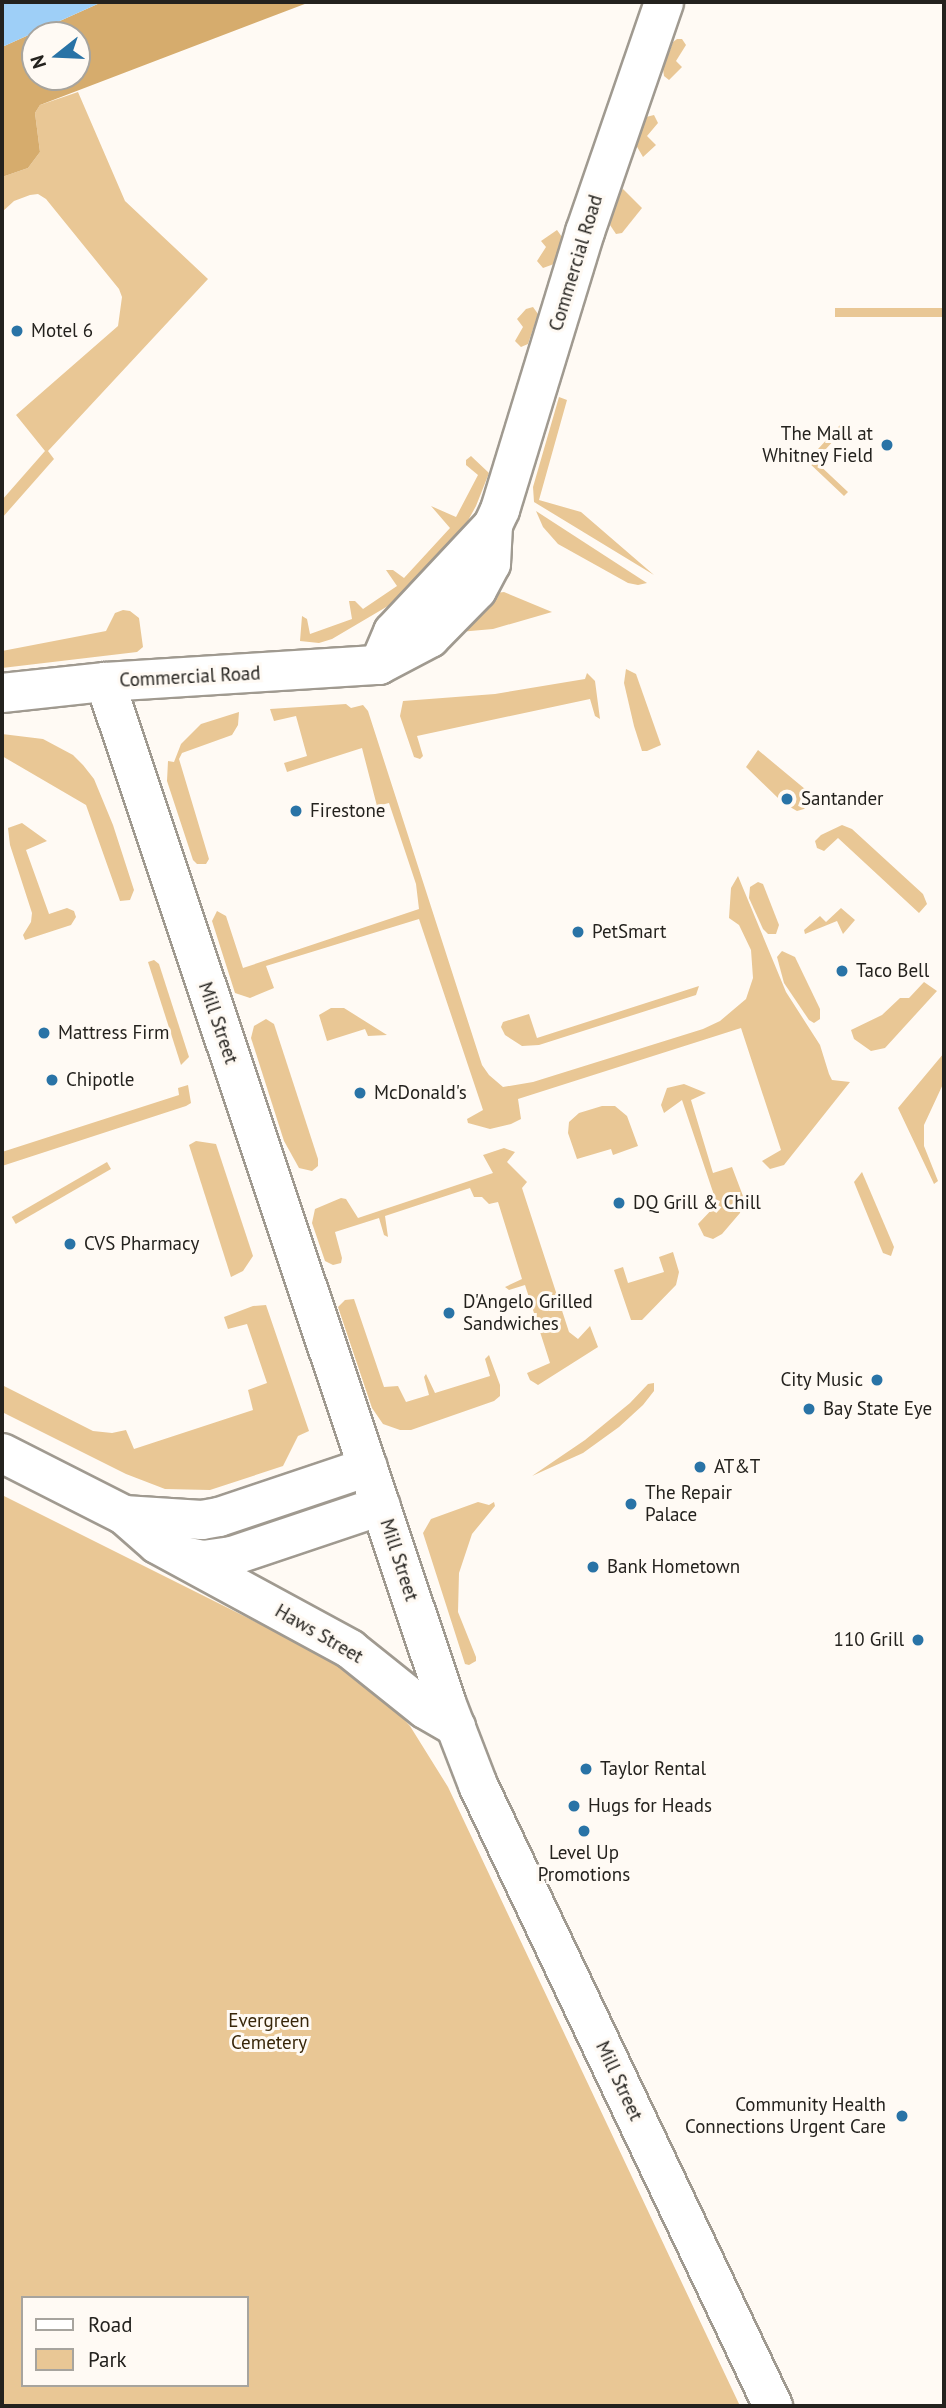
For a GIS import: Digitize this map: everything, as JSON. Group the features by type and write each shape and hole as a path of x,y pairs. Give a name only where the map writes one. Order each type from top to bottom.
{"main road":[{"name":"Commercial Road","path":"2,693 105,682 379,665 393,632 493,525 510,485 610,153 664,2"},
{"name":"Mill Street","path":"105,682 381,1506 478,1785 773,2406"},
{"name":"Haws Street","path":"2,1453 124,1515 157,1544 350,1648 425,1709 456,1727"},
{"name":"Haws Street","path":"124,1515 202,1520 219,1517 368,1467"},
{"name":"Haws Street","path":"174,1553 203,1560 232,1556 381,1506"}],"green space":[{"path":"682,39 686,45 676,61 682,67 669,80 664,76 663,69 673,42"},
{"path":"78,92 125,201 208,279 48,451 54,459 2,518 2,500 45,451 16,415 118,326 122,297 119,289 46,199 38,194 30,195 14,201 2,212 2,177 28,168 40,152 35,113 40,105"},
{"path":"654,115 658,123 647,136 656,145 643,157 636,145 646,117"},
{"path":"623,189 642,208 622,233 616,234 610,225 620,191"},
{"path":"557,230 562,237 554,264 543,268 537,261 546,247 541,241"},
{"path":"533,307 538,314 528,344 521,347 515,341 523,327 517,319 526,309"},
{"path":"835,308 944,308 944,317 835,317"},
{"path":"559,397 567,400 539,500 581,512 654,575 534,502 533,487"},
{"path":"841,424 845,428 815,461 848,492 844,496 807,461"},
{"path":"471,456 489,473 476,506 460,535 410,593 332,639 319,643 300,641 302,616 307,619 310,634 352,619 349,601 355,601 363,609 397,586 386,570 393,570 404,578 450,528 431,506 456,517 478,475 466,465 466,460"},
{"path":"536,511 647,583 628,583 558,544 543,527"},
{"path":"504,592 552,612 493,629 459,632 496,593"},
{"path":"130,611 139,618 143,647 137,652 2,668 2,651 106,631 115,613"},
{"path":"626,669 636,674 661,745 647,751 642,751 634,726 624,683"},
{"path":"587,673 595,681 600,719 595,716 590,699 417,736 423,756 420,759 414,757 400,716 403,701 495,694 585,679"},
{"path":"346,704 351,708 363,705 368,711 482,1065 503,1087 533,1082 703,1029 720,1021 746,999 753,978 751,950 739,925 729,918 731,888 738,876 786,992 820,1045 832,1080 850,1082 784,1165 770,1169 762,1161 781,1150 741,1028 518,1099 521,1119 511,1124 490,1129 468,1123 467,1119 483,1110 419,919 266,966 274,988 250,998 235,993 212,921 217,911 226,916 243,968 419,909 416,884 389,803 377,806 362,748 287,772 284,763 307,756 296,716 274,721 270,709"},
{"path":"239,712 238,725 232,735 182,753 179,759 209,859 206,864 197,864 193,860 167,781 168,761 174,762 181,744 201,724"},
{"path":"2,734 43,739 73,755 94,779 113,825 134,890 130,900 120,901 86,805 2,756"},
{"path":"758,750 811,794 813,799 804,809 797,811 790,807 796,799 785,790 778,798 746,767"},
{"path":"22,823 47,841 26,850 49,914 67,908 74,911 76,917 71,925 25,940 23,935 31,922 32,913 10,845 8,828"},
{"path":"842,825 852,829 923,894 927,904 919,913 838,838 824,851 817,848 815,841 821,835"},
{"path":"758,882 763,884 779,925 776,934 768,934 763,929 749,898 750,887"},
{"path":"841,908 855,920 843,934 837,921 805,934 804,930 820,916 826,922"},
{"path":"782,951 795,957 820,1009 820,1019 814,1023 809,1020 784,983 777,957"},
{"path":"154,960 159,964 189,1057 181,1065 148,962"},
{"path":"924,982 937,991 885,1048 871,1051 854,1039 851,1030 882,1015 900,998 909,998"},
{"path":"699,986 696,995 539,1045 522,1046 505,1035 501,1027 503,1022 529,1014 537,1038"},
{"path":"331,1008 344,1008 387,1035 368,1036 365,1029 327,1041 319,1015"},
{"path":"266,1019 274,1024 318,1159 318,1166 312,1171 299,1168 284,1141 251,1038 254,1026"},
{"path":"944,1053 944,1082 924,1125 924,1146 938,1181 934,1184 898,1108"},
{"path":"684,1084 706,1093 691,1100 713,1173 732,1167 743,1196 740,1213 722,1234 713,1239 704,1236 698,1224 717,1204 682,1100 664,1113 661,1105 667,1088"},
{"path":"188,1085 191,1103 186,1106 2,1166 2,1152 179,1095 178,1088"},
{"path":"602,1106 615,1106 627,1116 638,1146 613,1155 611,1149 577,1159 568,1133 569,1122 579,1113"},
{"path":"196,1141 216,1144 253,1256 243,1271 231,1277 189,1145"},
{"path":"504,1148 515,1152 507,1162 527,1182 522,1188 569,1332 578,1339 590,1326 598,1347 538,1385 530,1380 527,1373 550,1363 525,1285 509,1290 505,1287 522,1279 498,1202 489,1204 482,1197 474,1197 470,1188 385,1216 388,1237 384,1235 379,1218 335,1232 342,1258 341,1263 333,1265 325,1261 312,1223 315,1209 341,1198 346,1199 358,1218 493,1173 483,1155"},
{"path":"107,1162 111,1169 16,1224 12,1217"},
{"path":"862,1172 894,1247 891,1256 883,1253 854,1182"},
{"path":"673,1252 679,1272 676,1285 642,1320 631,1320 614,1270 623,1267 628,1283 664,1272 659,1257"},
{"path":"354,1299 384,1387 398,1386 406,1402 429,1395 424,1377 426,1374 435,1393 490,1376 485,1359 489,1355 500,1385 500,1396 494,1401 411,1430 400,1430 383,1424 372,1408 338,1307 345,1300"},
{"path":"266,1305 309,1431 298,1436 283,1466 210,1490 165,1489 126,1474 2,1412 2,1385 93,1431 112,1433 126,1430 134,1449 253,1410 248,1390 267,1383 247,1324 228,1329 224,1317 253,1306"},
{"path":"654,1383 654,1391 643,1405 619,1427 583,1453 532,1476 585,1440 630,1403 648,1384"},
{"name":"Evergreen Cemetery","path":"2,1495 338,1663 394,1708 410,1726 448,1787 740,2406 2,2406"},
{"path":"478,1502 489,1505 494,1502 495,1506 472,1534 459,1573 458,1612 476,1657 476,1661 469,1665 465,1664 423,1533 431,1519"}],"shaded area":[{"path":"102,2 310,2 91,86 91,21 60,21"},
{"path":"21,38 21,91 77,91 40,105 35,113 40,152 28,168 2,177 2,47"}],"water":[{"path":"2,2 102,2 60,21 21,21 21,38 2,47"}],"place":[{"name":"Motel 6","path":"17,331"},
{"name":"The Mall at Whitney Field","path":"887,445"},
{"name":"Santander","path":"787,799"},
{"name":"Firestone","path":"296,811"},
{"name":"PetSmart","path":"578,932"},
{"name":"Taco Bell","path":"842,971"},
{"name":"Mattress Firm","path":"44,1033"},
{"name":"Chipotle","path":"52,1080"},
{"name":"McDonald's","path":"360,1093"},
{"name":"DQ Grill & Chill","path":"619,1203"},
{"name":"CVS Pharmacy","path":"70,1244"},
{"name":"D'Angelo Grilled Sandwiches","path":"449,1313"},
{"name":"City Music","path":"877,1380"},
{"name":"Bay State Eye","path":"809,1409"},
{"name":"AT&T","path":"700,1467"},
{"name":"The Repair Palace","path":"631,1504"},
{"name":"Bank Hometown","path":"593,1567"},
{"name":"110 Grill","path":"918,1640"},
{"name":"Taylor Rental","path":"586,1769"},
{"name":"Hugs for Heads","path":"574,1806"},
{"name":"Level Up Promotions","path":"584,1831"},
{"name":"Community Health Connections Urgent Care","path":"902,2116"}]}
